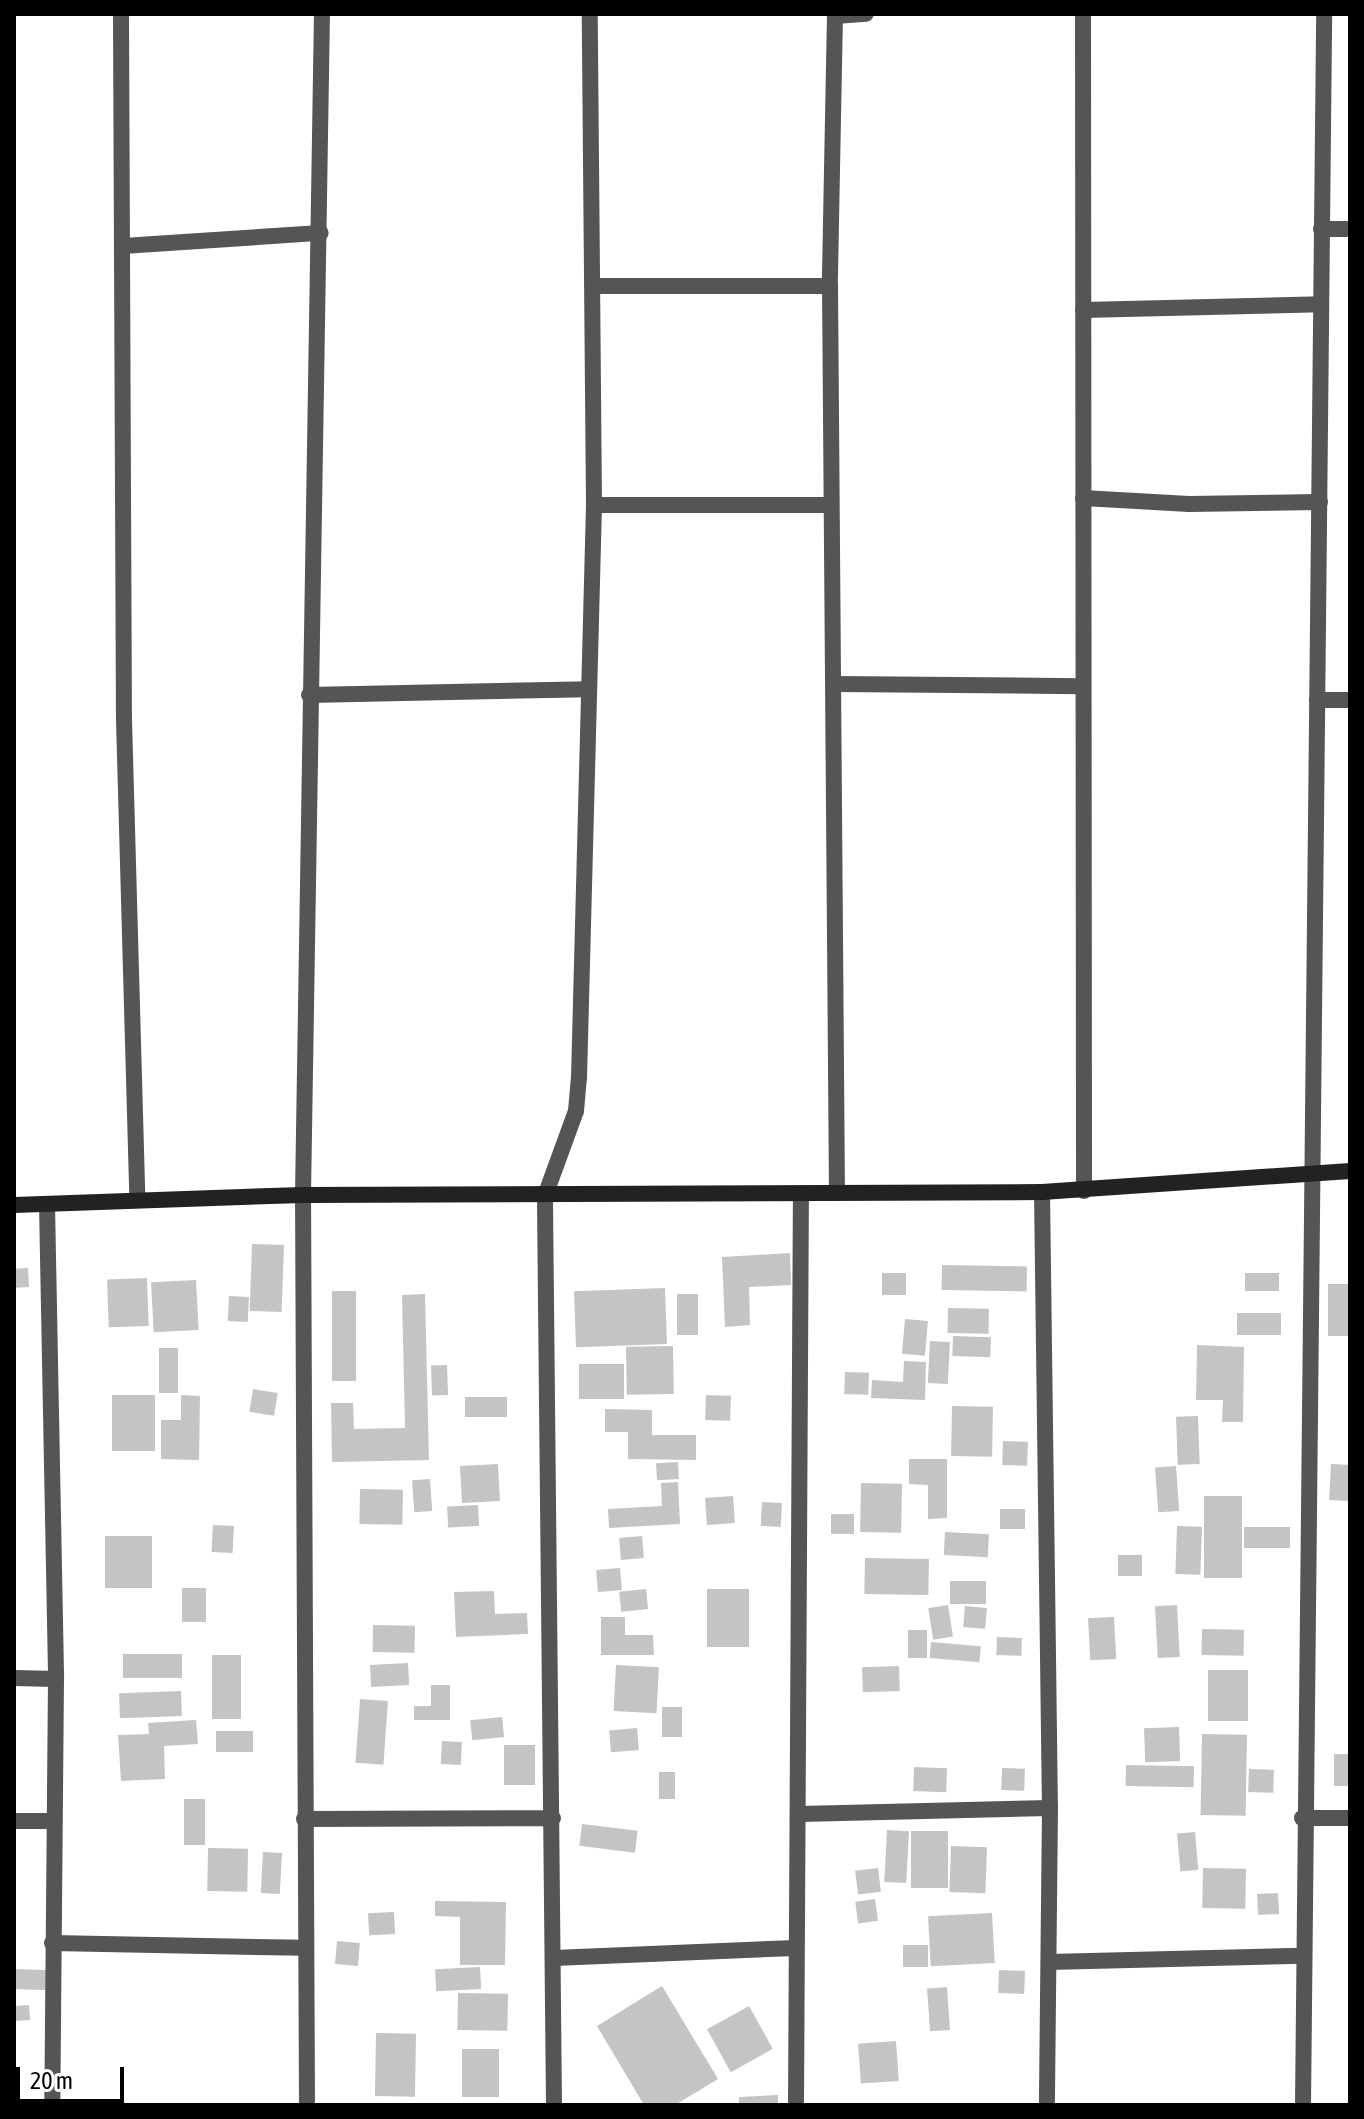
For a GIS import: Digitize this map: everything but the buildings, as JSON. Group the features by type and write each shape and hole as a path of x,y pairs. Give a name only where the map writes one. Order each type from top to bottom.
{"street":[{"path":"121,14 124,720 137,1200"},
{"path":"307,2105 303,1948 303,1195 309,695 321,233 322,14"},
{"path":"554,2105 545,1196 576,1111 579,1078 594,505 590,14"},
{"path":"837,1193 830,286 835,15 866,14"},
{"path":"1083,14 1084,1191"},
{"path":"1303,2105 1302,1818 1324,14"},
{"path":"1321,229 1350,229"},
{"path":"123,246 321,233"},
{"path":"593,286 830,286"},
{"path":"1083,310 1321,304"},
{"path":"1083,498 1189,504 1320,502"},
{"path":"594,505 831,505"},
{"path":"834,684 1082,686"},
{"path":"309,695 589,689"},
{"path":"1317,700 1350,700"},
{"path":"14,1205 303,1195 801,1195 1084,1191 1310,1171 1350,1171"},
{"path":"1042,1192 1050,1808 1047,2105"},
{"path":"796,2105 795,1948 800,1814 801,1195"},
{"path":"47,1204 56,1679 52,2105"},
{"path":"14,1678 56,1679"},
{"path":"800,1814 1050,1808"},
{"path":"304,1819 553,1818"},
{"path":"1302,1818 1350,1818"},
{"path":"14,1821 54,1821"},
{"path":"52,1943 303,1948"},
{"path":"554,1958 795,1948"},
{"path":"1049,1962 1303,1956"}]}
